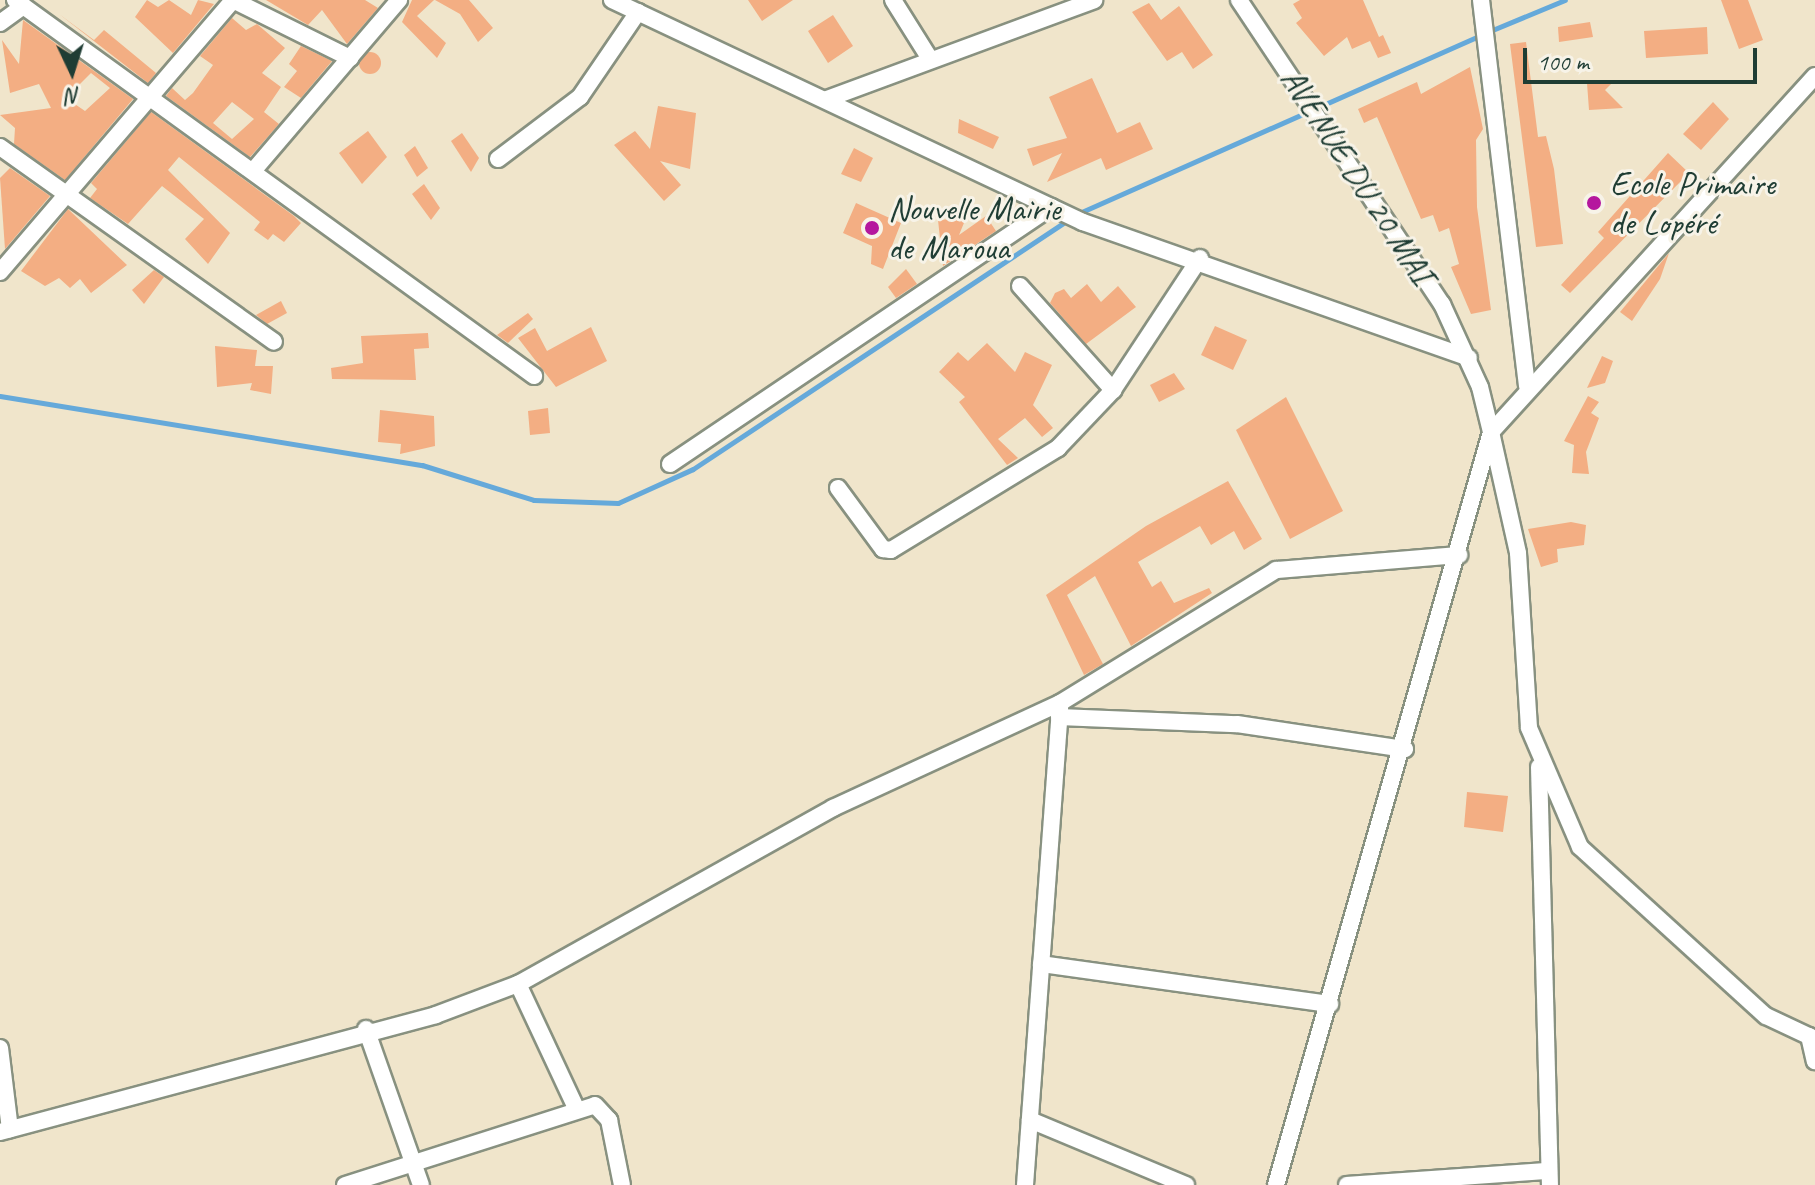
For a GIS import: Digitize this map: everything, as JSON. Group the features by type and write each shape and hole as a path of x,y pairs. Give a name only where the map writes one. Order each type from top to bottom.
{"street":[{"path":"0,272 233,0 350,58"},
{"path":"253,171 399,0"},
{"path":"612,0 1083,222 1200,258 1469,358"},
{"path":"893,0 930,59"},
{"path":"827,99 1094,0"},
{"name":"AVENUE DU 20 MAI","path":"1239,0 1301,85 1469,358 1491,432 1518,553 1529,728 1539,760"},
{"path":"0,23 19,3 534,376"},
{"path":"1482,5 1482,48 1527,386"},
{"path":"498,159 580,97 638,12"},
{"path":"1276,1185 1405,749 1491,432 1527,386 1815,76"},
{"path":"0,147 274,342"},
{"path":"670,464 1055,209"},
{"path":"838,488 883,549 900,547 1058,448 1113,390 1200,258"},
{"path":"1020,286 1113,390"},
{"path":"0,1048 5,1130 366,1029 436,1015 518,984 833,808 1060,710 1276,570 1459,555"},
{"path":"1060,710 1237,724 1405,749"},
{"path":"1025,1185 1060,710"},
{"path":"1539,760 1580,847 1766,1016 1812,1037 1815,1061"},
{"path":"1347,1185 1550,1178 1539,760"},
{"path":"1041,964 1330,1004"},
{"path":"518,984 576,1108"},
{"path":"366,1029 421,1185"},
{"path":"345,1185 412,1158 576,1108 603,1108 622,1185"},
{"path":"1030,1120 1186,1185"}],"building":[{"path":"147,0 158,7 169,0 191,15 198,0 214,4 173,53 135,17"},
{"path":"266,0 365,0 378,8 347,44 322,10 308,25"},
{"path":"412,0 434,0 417,16 446,43 437,58 402,22"},
{"path":"435,0 469,0 493,28 478,42 460,14"},
{"path":"748,0 793,0 762,21"},
{"path":"1300,0 1363,0 1379,37 1383,35 1391,53 1378,58 1370,41 1352,49 1347,37 1324,56 1296,23 1302,18 1293,4"},
{"path":"1721,0 1748,0 1763,40 1739,49"},
{"path":"1149,3 1161,20 1179,6 1213,55 1193,69 1182,52 1167,61 1132,12"},
{"path":"59,14 94,40 104,30 156,73 148,83"},
{"path":"833,15 853,46 828,63 808,31"},
{"path":"232,18 246,30 257,24 285,48 262,73 281,87 264,112 279,124 250,157 166,96 172,88 185,100 193,93 213,65 200,56","holes":["232,102 254,119 232,139 213,123"]},
{"path":"23,20 133,99 65,180 14,144 15,128 0,115 51,108 39,84 10,93 2,40 19,64","holes":["91,73 110,88 85,111 66,98"]},
{"path":"1590,22 1593,37 1559,42 1558,27"},
{"path":"1707,27 1708,54 1646,58 1644,31"},
{"path":"1526,42 1538,137 1546,136 1554,169 1563,244 1536,247 1510,44"},
{"path":"301,46 332,61 301,98 284,87 297,71 289,64"},
{"path":"370,52 381,63 370,74 359,63"},
{"path":"1470,67 1483,129 1476,140 1477,207 1491,310 1471,314 1451,267 1459,264 1449,228 1439,232 1433,215 1421,219 1377,117 1364,123 1358,109 1417,82 1421,94"},
{"path":"1092,78 1117,133 1140,122 1153,149 1106,170 1101,158 1047,182 1062,153 1033,166 1027,149 1067,138 1049,97"},
{"path":"1614,81 1605,90 1623,108 1589,110 1587,83"},
{"path":"1713,102 1729,119 1701,150 1683,134"},
{"path":"658,106 696,113 690,169 660,161 681,185 664,201 614,145 635,131 650,149"},
{"path":"151,112 301,223 284,242 273,234 268,240 254,230 260,222 179,157 168,170 230,233 208,264 185,239 204,219 162,186 128,224 90,198 97,189 91,183"},
{"path":"959,119 999,137 993,149 958,133"},
{"path":"368,131 387,157 362,184 339,153"},
{"path":"462,133 479,158 471,172 451,141"},
{"path":"415,146 428,168 417,177 404,155"},
{"path":"854,148 873,158 861,182 841,174"},
{"path":"1668,153 1689,173 1570,293 1561,285 1604,238 1598,232"},
{"path":"10,168 50,196 5,249 0,178"},
{"path":"424,184 440,208 431,220 412,194"},
{"name":"Nouvelle Mairie de Maroua","path":"856,203 901,223 883,269 871,264 872,246 843,233"},
{"path":"68,209 127,265 91,293 80,279 70,288 59,278 45,286 21,271"},
{"path":"986,216 996,231 943,266 938,220 966,218 959,235"},
{"path":"1669,253 1660,279 1632,321 1620,312"},
{"path":"906,269 917,284 896,298 888,287"},
{"path":"154,270 164,277 144,304 132,290"},
{"path":"1087,284 1101,302 1118,286 1136,307 1086,344 1050,303 1055,293 1064,289 1071,298"},
{"path":"281,301 287,313 267,324 256,315"},
{"path":"528,313 533,319 508,343 497,335"},
{"path":"1215,326 1247,340 1233,370 1201,355"},
{"path":"591,327 607,361 556,387 518,338 535,328 547,351"},
{"path":"428,333 429,348 414,349 416,380 332,379 331,368 363,363 361,336"},
{"path":"987,343 1015,372 1025,352 1052,365 1033,405 1053,428 1042,437 1025,418 998,439 1018,458 1007,465 959,402 965,397 939,372 958,352 968,361"},
{"path":"215,346 257,350 255,366 273,366 271,394 250,390 252,383 217,387"},
{"path":"1602,356 1613,361 1605,383 1587,388"},
{"path":"1174,373 1185,389 1159,402 1150,385"},
{"path":"1588,396 1599,402 1591,413 1599,418 1586,452 1589,474 1572,473 1574,445 1564,441"},
{"path":"1286,397 1343,511 1290,539 1236,430"},
{"path":"548,408 550,433 530,435 528,411"},
{"path":"380,410 434,416 435,446 400,454 401,444 378,442"},
{"path":"1228,481 1262,539 1244,550 1234,531 1211,545 1200,526 1138,562 1152,587 1161,581 1174,603 1209,588 1212,593 1131,646 1095,576 1067,595 1103,664 1084,675 1046,595 1146,526"},
{"path":"1571,522 1586,525 1584,545 1557,549 1558,562 1541,567 1528,529"},
{"path":"1467,792 1508,796 1503,832 1464,827"}],"waterway":[{"path":"1490,31 1565,0"},
{"path":"1077,214 1481,35"},
{"path":"0,396 422,465 534,500 618,503 693,469 1069,219"}],"place":[{"name":"Ecole Primaire de Lopéré","path":"1594,203"},
{"name":"Nouvelle Mairie de Maroua","path":"872,228"}]}
